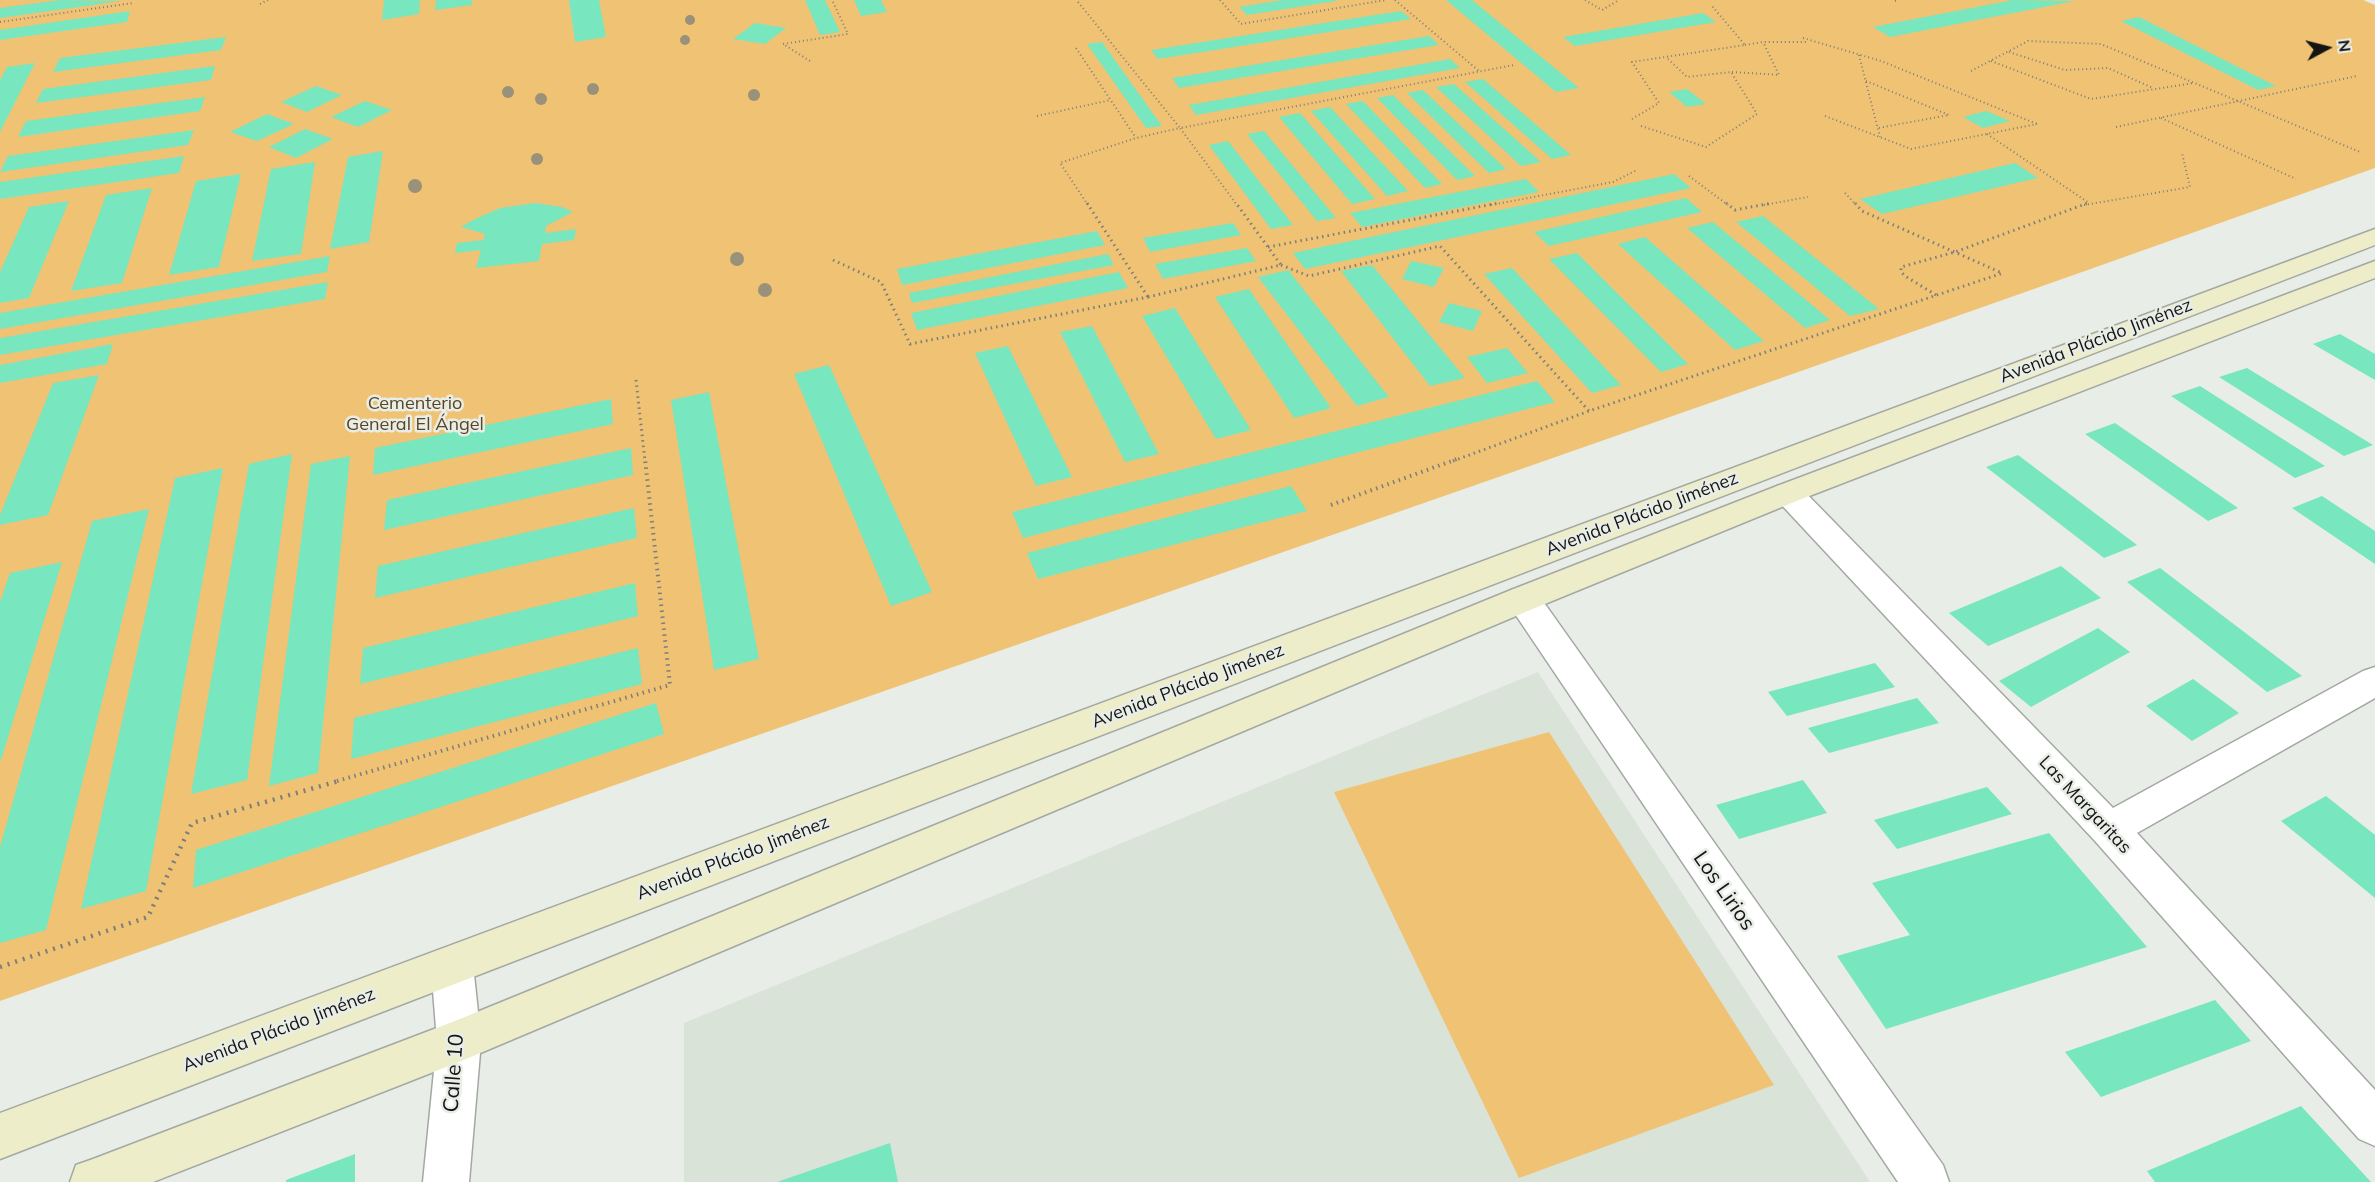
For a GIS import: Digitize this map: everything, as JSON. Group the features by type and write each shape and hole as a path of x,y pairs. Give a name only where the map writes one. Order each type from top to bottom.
{"street":[{"name":"Avenida Plácido Jiménez","path":"0,1136 2375,236"},
{"name":"Avenida Plácido Jiménez","path":"93,1182 459,1041 1523,599 1788,493 2375,269"},
{"name":"Las Margaritas","path":"1788,493 2109,829 2375,1123"},
{"name":"Los Lirios","path":"1523,599 1926,1182"},
{"path":"2109,829 2375,681"},
{"name":"Calle 10","path":"446,1182 459,1041 452,965"}],"path":[{"path":"260,4 268,0"},
{"path":"810,61 783,44 848,34 832,0"},
{"path":"1220,0 1241,24 1386,0"},
{"path":"1395,0 1479,72"},
{"path":"1585,0 1602,10 1619,0"},
{"path":"1078,2 1180,128 1281,265 1309,276 1440,246 1588,411"},
{"path":"0,22 133,3"},
{"path":"1712,6 1745,45"},
{"path":"1632,119 1659,103 1632,62 1763,42 1804,40 1881,61 2037,123 1911,149 1825,116"},
{"path":"1971,71 2028,41 2101,44 2360,152"},
{"path":"1666,57 1687,77 1731,72 1779,75 1763,42"},
{"path":"1076,48 1136,138"},
{"path":"2008,52 2065,70 2108,68 2155,89"},
{"path":"1858,54 1880,137"},
{"path":"1990,61 2091,99 2195,83"},
{"path":"1148,297 1060,163 1136,138 1180,128 1514,65"},
{"path":"1641,126 1706,147 1757,114 1731,72"},
{"path":"2116,127 2357,76"},
{"path":"1866,81 1949,115 1878,128"},
{"path":"1037,116 1111,100"},
{"path":"2160,117 2296,179"},
{"path":"1987,134 2089,203"},
{"path":"1936,295 1905,276 1901,272 1901,267 1955,252 2089,203 2190,187 2182,153"},
{"path":"1268,247 1613,182 1637,170"},
{"path":"1689,176 1735,210 1808,197"},
{"path":"1331,505 1588,411 2003,273 1862,211 1845,193"},
{"path":"833,260 880,282 910,344 1148,297 1281,265"},
{"path":"0,967 148,916 192,823 670,685 636,380"}],"shaded area":[{"path":"1538,672 1870,1182 684,1182 684,1023"}],"green space":[{"name":"Cementerio General El Ángel","path":"0,0 2363,0 2375,5 2375,168 1782,378 0,1001"},
{"path":"1549,732 1774,1085 1519,1178 1334,792"}],"building":[{"path":"60,0 121,1 0,18 0,8"},
{"path":"384,0 420,0 419,14 382,20"},
{"path":"436,0 472,0 472,5 435,10"},
{"path":"569,0 599,0 606,37 575,42"},
{"path":"805,0 825,0 840,32 820,35"},
{"path":"854,0 881,0 887,12 861,16"},
{"path":"1283,0 1336,1 1247,15 1239,7"},
{"path":"1446,0 1472,0 1579,88 1556,92"},
{"path":"2013,0 2075,1 1890,37 1873,27"},
{"path":"130,11 127,22 0,40 0,30"},
{"path":"1401,11 1411,19 1158,59 1151,50"},
{"path":"1703,13 1716,22 1575,46 1563,37"},
{"path":"2139,17 2276,86 2258,90 2121,21"},
{"path":"755,23 786,28 765,44 733,39"},
{"path":"1429,36 1439,45 1179,88 1172,78"},
{"path":"226,37 221,50 53,72 60,58"},
{"path":"1102,42 1162,126 1146,128 1087,44"},
{"path":"1450,59 1460,68 1196,115 1189,105"},
{"path":"35,63 0,132 0,80 7,67"},
{"path":"215,66 211,80 36,103 43,89"},
{"path":"1483,79 1571,155 1552,159 1465,82"},
{"path":"1454,84 1541,162 1521,166 1436,87"},
{"path":"316,86 342,95 307,112 281,102"},
{"path":"1687,89 1706,104 1687,107 1669,92"},
{"path":"1423,90 1506,169 1489,173 1407,93"},
{"path":"1393,95 1475,176 1457,180 1377,98"},
{"path":"205,97 200,111 18,137 26,121"},
{"path":"365,101 392,110 358,127 331,117"},
{"path":"1363,101 1442,184 1425,188 1346,104"},
{"path":"1330,107 1408,191 1387,196 1311,111"},
{"path":"1986,111 2010,121 1983,128 1963,117"},
{"path":"1300,113 1375,199 1352,204 1279,117"},
{"path":"267,114 294,124 257,141 230,132"},
{"path":"305,129 333,139 296,158 269,147"},
{"path":"194,130 188,145 0,172 8,156"},
{"path":"1264,131 1336,218 1317,221 1247,134"},
{"path":"1228,141 1293,225 1271,229 1209,145"},
{"path":"383,151 369,242 330,249 348,157"},
{"path":"184,156 179,173 0,199 0,182"},
{"path":"315,162 301,254 252,261 271,169"},
{"path":"2015,163 2038,178 1882,214 1860,199"},
{"path":"241,174 219,267 169,275 196,181"},
{"path":"1674,174 1691,188 1305,269 1293,253"},
{"path":"1526,179 1539,192 1362,227 1350,213"},
{"path":"152,188 122,283 71,291 106,195"},
{"path":"1686,198 1702,212 1549,246 1534,232"},
{"path":"69,201 29,298 0,303 0,272 29,207"},
{"path":"535,203 562,207 573,212 546,226 545,233 576,229 574,240 542,244 539,261 476,268 481,250 455,253 457,243 483,240 485,234 461,227 500,208"},
{"path":"1763,216 1879,309 1850,316 1736,222"},
{"path":"1713,222 1830,320 1805,328 1687,228"},
{"path":"1233,223 1241,235 1150,252 1143,238"},
{"path":"1097,231 1105,245 902,285 897,269"},
{"path":"1645,237 1764,341 1735,350 1618,244"},
{"path":"1247,248 1256,261 1163,279 1155,264"},
{"path":"1577,253 1688,364 1661,372 1549,259"},
{"path":"1108,254 1114,265 912,303 909,293"},
{"path":"330,256 327,272 0,329 0,313"},
{"path":"1411,261 1444,268 1434,287 1402,279"},
{"path":"1372,265 1465,378 1430,386 1341,271"},
{"path":"1512,268 1621,385 1592,393 1484,274"},
{"path":"1288,270 1389,397 1357,406 1258,277"},
{"path":"1119,272 1128,288 917,330 911,313"},
{"path":"328,282 325,299 0,355 0,338"},
{"path":"1249,289 1331,408 1294,418 1215,297"},
{"path":"1449,303 1482,311 1473,331 1439,322"},
{"path":"1175,308 1251,430 1216,439 1142,316"},
{"path":"1092,326 1159,454 1125,462 1060,332"},
{"path":"2340,334 2375,354 2375,380 2313,344"},
{"path":"113,344 107,364 0,383 0,365"},
{"path":"1008,346 1072,477 1036,486 975,353"},
{"path":"1507,348 1528,373 1487,383 1467,357"},
{"path":"829,365 932,592 891,606 794,374"},
{"path":"2247,368 2373,445 2344,456 2219,377"},
{"path":"99,375 48,515 0,525 0,515 53,383"},
{"path":"1537,381 1555,402 1023,538 1012,512"},
{"path":"2200,386 2325,466 2295,478 2171,396"},
{"path":"709,392 759,659 714,670 671,400"},
{"path":"611,399 613,424 373,475 375,448"},
{"path":"2115,423 2238,508 2208,521 2085,434"},
{"path":"631,448 633,475 384,530 387,500"},
{"path":"292,454 247,780 191,794 249,464"},
{"path":"2018,455 2137,545 2104,558 1986,467"},
{"path":"350,456 318,773 269,786 311,464"},
{"path":"223,468 146,891 81,909 175,478"},
{"path":"1291,486 1307,511 1038,579 1027,553"},
{"path":"2322,496 2375,531 2375,564 2292,508"},
{"path":"634,508 637,538 375,598 378,566"},
{"path":"149,509 46,930 0,943 0,847 92,521"},
{"path":"62,562 0,760 0,602 10,573"},
{"path":"2061,566 2101,598 1988,646 1949,613"},
{"path":"2160,568 2302,676 2267,692 2127,582"},
{"path":"635,583 638,616 360,684 363,648"},
{"path":"2098,628 2130,652 2031,707 1999,681"},
{"path":"638,648 642,684 351,759 354,718"},
{"path":"1875,663 1895,687 1787,716 1768,692"},
{"path":"2193,679 2239,713 2192,741 2146,706"},
{"path":"1917,698 1939,723 1829,753 1808,728"},
{"path":"656,703 664,734 193,888 196,850"},
{"path":"1803,780 1827,813 1739,839 1716,805"},
{"path":"1987,787 2012,814 1897,849 1874,820"},
{"path":"2326,796 2375,835 2375,898 2281,821"},
{"path":"2049,833 2147,947 1886,1029 1837,956 1910,935 1872,883"},
{"path":"2215,1000 2251,1041 2101,1097 2065,1052"},
{"path":"2301,1106 2371,1182 2155,1182 2147,1171"},
{"path":"890,1143 898,1182 777,1182"},
{"path":"355,1154 355,1182 286,1182 286,1180"}]}
